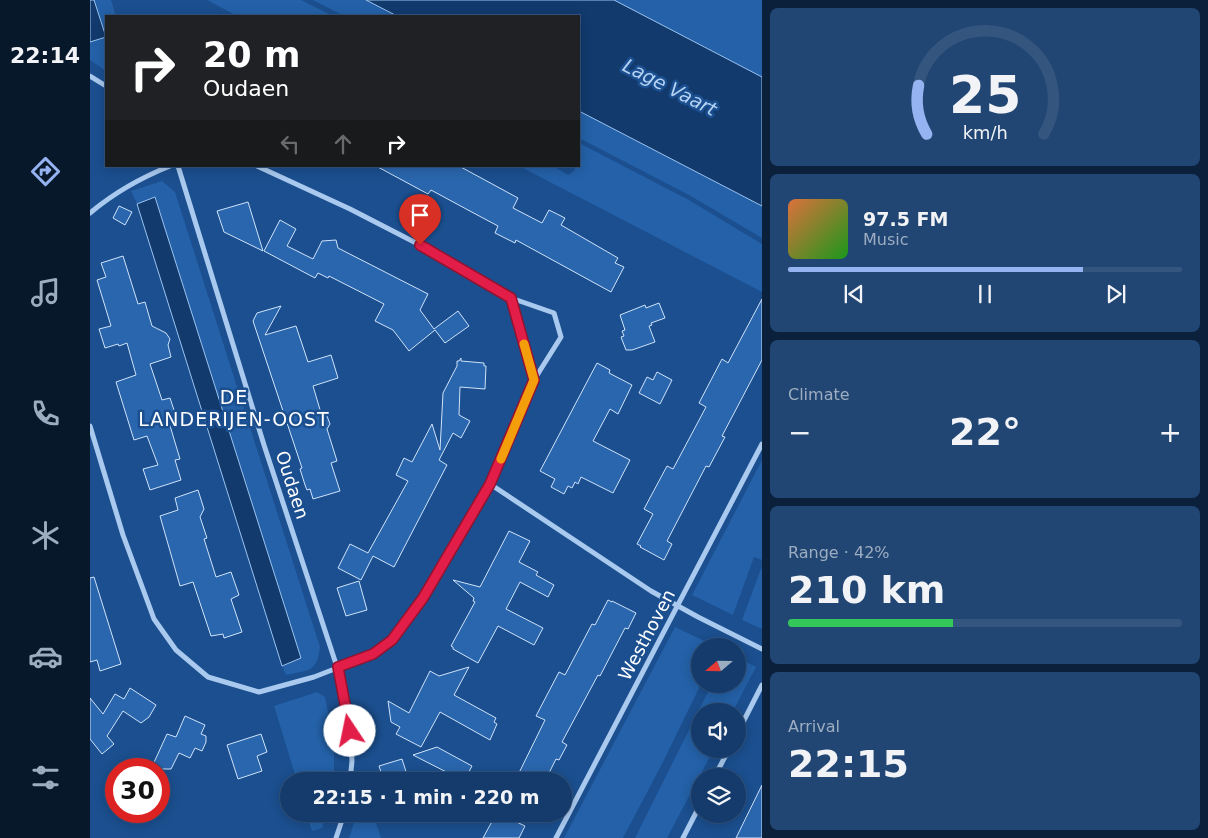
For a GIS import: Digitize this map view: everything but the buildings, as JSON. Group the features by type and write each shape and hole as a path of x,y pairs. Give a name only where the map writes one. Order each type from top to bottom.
{"street":[{"path":"90,76 105,85"},
{"path":"90,213 109,197 142,177 167,167"},
{"name":"Oudaen","path":"178,167 264,445 338,667 350,731 351,772"},
{"path":"90,426 123,534 154,619 176,650 208,677 259,692 314,677 373,654 392,640 423,598 490,484 534,380 561,337 554,313 511,298 420,245 359,213 259,167"},
{"path":"511,298 534,380"},
{"name":"Westhoven","path":"556,838 762,444"},
{"path":"490,484 652,591 677,606 762,649"},
{"path":"746,716 762,685"},
{"path":"336,838 341,822"},
{"path":"683,838 691,822"}],"shaded area":[{"path":"94,0 111,0 116,15 105,15 105,33"},
{"path":"207,0 301,0 331,15 235,15"},
{"path":"313,0 366,0 395,15 342,15"},
{"path":"614,0 762,0 762,77"},
{"path":"105,37 105,70 90,60 90,42"},
{"path":"580,112 762,206 762,238 689,195 580,139"},
{"path":"580,144 687,199 762,244 762,292 521,167 555,167 568,175 574,171 576,167 580,167"},
{"path":"162,181 175,192 320,647 317,662 306,671 286,675 282,666 301,658 155,197 137,204 131,191"},
{"path":"762,460 762,560 754,557 733,615 692,595"},
{"path":"762,566 762,629 742,620"},
{"path":"675,627 698,638 691,638 691,693 697,693 623,838 564,838"},
{"path":"746,662 756,667 746,686"},
{"path":"317,692 325,697 334,741 334,772 294,772 274,706"},
{"path":"708,693 742,693 737,703 702,703"},
{"path":"691,726 691,758 709,758 704,768 691,768 691,793 667,838 635,838"},
{"path":"309,822 324,822 322,828 312,831"},
{"path":"354,822 376,822 381,838 349,838"}],"water":[{"path":"90,0 94,0 105,37 90,42"},
{"name":"Lage Vaart","path":"366,0 614,0 762,77 762,206 580,112 580,15 395,15"},
{"path":"155,197 301,658 282,666 137,204"}],"slow traffic":[{"path":"501,459 534,380 524,344"}],"district":[{"name":"DE LANDERIJEN-OOST","path":"234,408"}],"route":[{"path":"350,731 338,667 373,654 392,640 423,598 490,484 534,380 511,298 420,245"}]}
